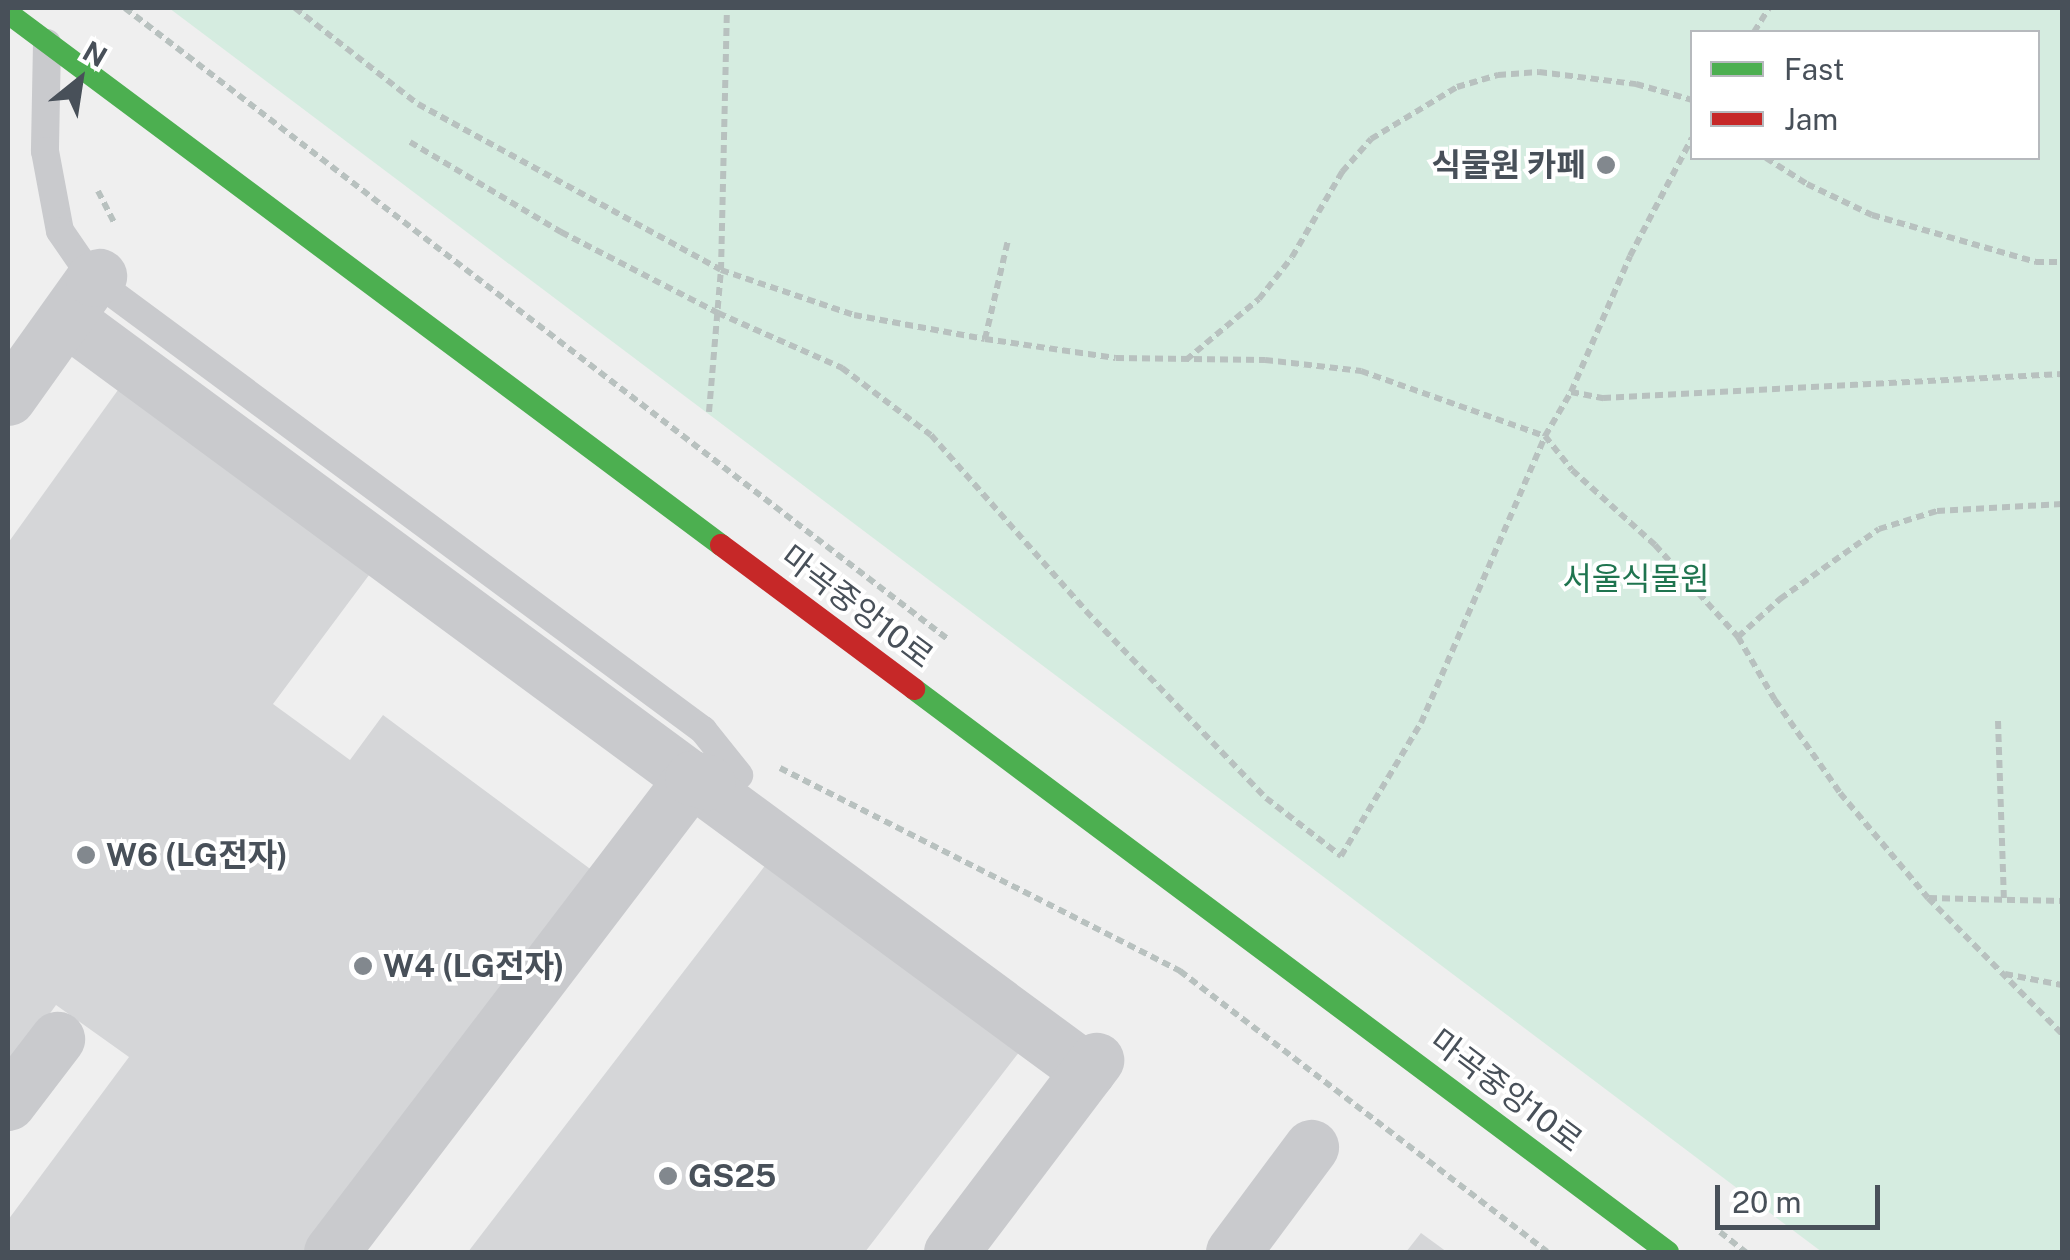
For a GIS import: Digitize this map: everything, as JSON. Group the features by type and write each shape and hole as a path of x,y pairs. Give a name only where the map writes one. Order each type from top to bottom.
{"street":[{"name":"마곡중앙10로","path":"8,13 1668,1252"},
{"path":"8,398 86,291 712,779 1092,1066 951,1252"},
{"path":"331,1252 712,779"},
{"path":"8,1103 57,1039"},
{"path":"1233,1252 1311,1147"}],"lane":[{"path":"48,43 45,151 60,230 86,291"}],"path":[{"path":"125,8 961,649"},
{"path":"295,8 418,104 721,270 854,315 985,339 1116,358 1265,360 1361,371 1545,436 1572,470 1655,545 1738,638 1774,700 1840,793 1928,898 2062,1034"},
{"path":"709,412 721,270 727,8"},
{"path":"1755,30 1769,8"},
{"path":"1186,360 1259,300 1292,257 1342,172 1371,139 1458,87 1498,75 1539,72 1636,84 1690,99"},
{"path":"410,142 562,232 718,313 842,368 931,434 1086,610 1253,785 1340,856 1422,723 1545,436 1570,392 1630,256 1690,142"},
{"path":"1769,160 1807,184 1872,215 2036,262 2062,262"},
{"path":"90,175 116,226"},
{"path":"985,339 1008,240"},
{"path":"1570,392 1602,398 2062,374"},
{"path":"1738,638 1780,599 1879,530 1937,512 2062,504"},
{"path":"1998,721 2004,899"},
{"path":"769,759 784,772 1180,971 1546,1252"},
{"path":"1928,898 2062,901"},
{"path":"2002,974 2062,985"},
{"path":"1716,1229 1746,1252"}],"green space":[{"name":"서울식물원","path":"169,8 2062,8 2062,1252 1822,1252"}],"building":[{"path":"123,383 375,567 273,704 350,760 383,715 597,874 314,1252 8,1252 8,1220 129,1057 56,1005 8,1072 8,543"},
{"path":"777,850 1030,1038 865,1252 468,1252"},
{"path":"1421,1233 1447,1252 1406,1252"}],"traffic: fast":[{"path":"8,13 721,545"},
{"path":"914,689 1668,1252"}],"traffic: jam":[{"path":"721,545 914,689"}],"place":[{"name":"식물원 카페","path":"1606,165"},
{"name":"W6 (LG전자)","path":"86,855"},
{"name":"W4 (LG전자)","path":"363,966"},
{"name":"GS25","path":"668,1176"}]}
